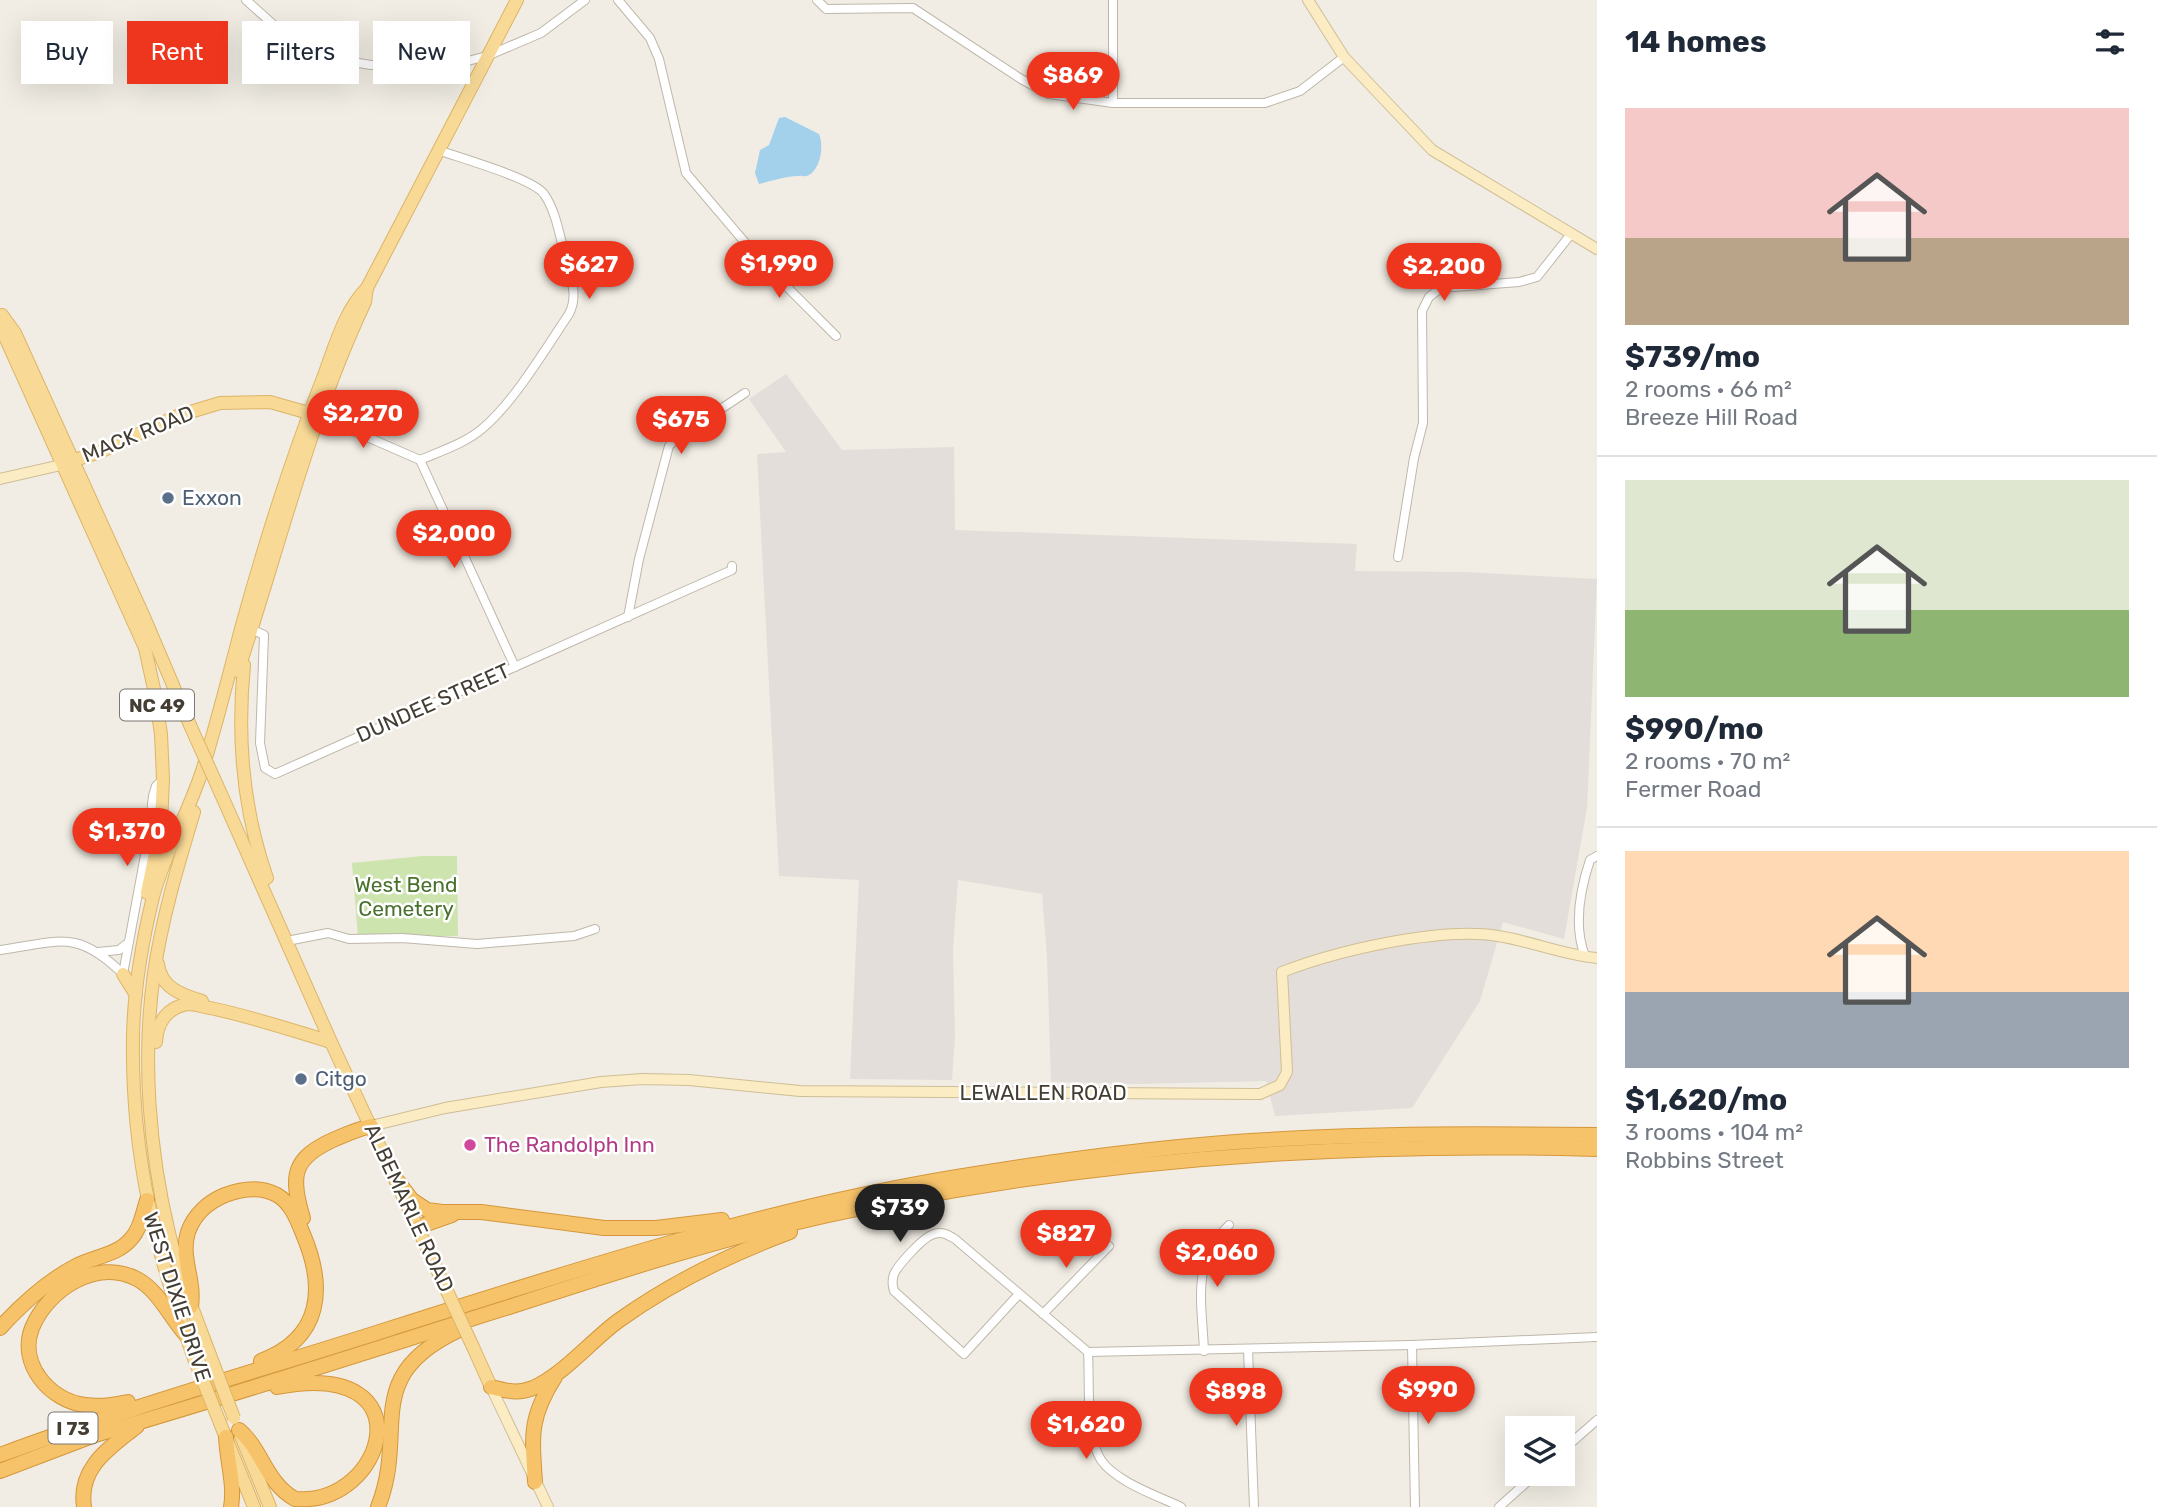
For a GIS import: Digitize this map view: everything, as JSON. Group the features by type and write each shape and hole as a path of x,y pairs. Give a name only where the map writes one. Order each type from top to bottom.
{"highway":[{"path":"239,1375 255,1363 269,1358 291,1344 310,1320 318,1291 315,1265 295,1189 299,1165 306,1155 317,1147 371,1126"},
{"name":"I 73","path":"0,1455 146,1404 556,1276 727,1226 954,1177 1186,1146 1270,1139 1479,1133 1597,1135"},
{"name":"I 73","path":"0,1471 96,1435 705,1246 837,1214 1023,1180 1190,1159 1396,1147 1597,1149"},
{"path":"396,1179 412,1200 427,1209 516,1216 604,1228 656,1228 806,1207"},
{"path":"191,1306 193,1291 186,1259 186,1239 200,1212 221,1197 252,1189 276,1194 292,1209 309,1244"},
{"path":"0,1328 46,1285 72,1268 117,1250 130,1241 141,1222 147,1200"},
{"path":"418,1227 460,1212"},
{"path":"491,1387 508,1392 535,1387 599,1335 674,1284 755,1245 837,1214"},
{"path":"146,1404 129,1402 107,1406 85,1405 69,1402 54,1393 40,1380 32,1364 29,1345 32,1328 43,1310 64,1288 91,1273 109,1271 125,1273 140,1281 155,1295 186,1335"},
{"path":"378,1507 388,1467 393,1404 405,1371 419,1355 438,1341 459,1330 496,1318 508,1307"},
{"path":"535,1482 533,1424 542,1398 559,1370"},
{"path":"231,1507 233,1489 227,1459 233,1428 250,1439 274,1481 291,1497 316,1506 345,1502 368,1482 378,1456 377,1433 364,1406 348,1393 317,1384 288,1385 253,1394 238,1392"},
{"path":"84,1507 83,1489 88,1472 96,1460 143,1421"}],"main road":[{"path":"183,832 271,528 314,414 365,302 367,288 517,0"},
{"name":"NC 49","path":"0,312 15,333 140,633 154,689 161,734 163,779 161,824 138,939 143,952"},
{"name":"NC 49","path":"0,318 6,339 67,463"},
{"name":"MACK ROAD","path":"67,463 100,452 177,416 220,403 270,402 314,414"},
{"path":"183,832 245,649 314,414"},
{"name":"ALBEMARLE ROAD","path":"67,463 144,617 168,678 331,1042 491,1387"},
{"name":"ALBEMARLE ROAD","path":"140,633 168,678"},
{"path":"245,649 242,720 246,792 258,851 270,885 272,906"},
{"name":"WEST DIXIE DRIVE","path":"183,832 156,886 136,995 133,1036 134,1089 147,1200 158,1250 195,1361 220,1423 233,1428 270,1507"},
{"name":"WEST DIXIE DRIVE","path":"183,832 152,993 149,1073 155,1146 163,1205 191,1306 233,1428 254,1507"},
{"path":"157,957 161,976 169,987 181,994 218,1009 331,1042"},
{"path":"123,974 136,995"},
{"path":"149,1073 155,1056 158,1028 169,1012 188,1004 218,1009"}],"street":[{"path":"246,0 286,36 334,59 371,65 464,62 487,57 541,33 585,0"},
{"path":"618,0 650,38 659,59 687,173 759,259 836,336"},
{"path":"817,0 826,9 913,8 1021,79 1049,94 1113,103 1265,103 1300,91 1344,57"},
{"path":"1113,0 1113,103"},
{"path":"1308,0 1344,57 1432,150 1597,249"},
{"path":"420,460 460,442 484,427 507,402 575,303 557,226 541,191 523,181 438,150"},
{"path":"1398,556 1414,458 1423,422 1422,311 1429,296 1441,288 1519,282 1537,277 1571,234"},
{"path":"628,617 639,559 669,446 745,393"},
{"path":"314,414 420,460 515,667"},
{"name":"MACK ROAD","path":"0,480 67,463"},
{"name":"DUNDEE STREET","path":"251,629 264,635 260,743 265,768 275,774 732,570 732,566"},
{"path":"123,974 148,839 153,796 156,786 163,779"},
{"path":"1585,956 1580,943 1578,919 1586,873 1590,860 1597,856"},
{"path":"287,941 328,933 349,939 402,938 477,944 574,936 595,929"},
{"name":"LEWALLEN ROAD","path":"371,1126 453,1107 601,1082 642,1079 689,1080 800,1091 1260,1094 1280,1085 1287,1072 1282,972 1351,951 1462,933 1496,935 1597,958"},
{"path":"0,950 59,941 82,943 123,974"},
{"path":"97,952 119,950 128,943"},
{"path":"1203,1351 1203,1265 1218,1236 1229,1225"},
{"path":"1019,1294 964,1354 894,1291 892,1283 895,1272 924,1239 935,1233 945,1233 955,1239 1087,1352 1412,1345 1597,1337"},
{"path":"1043,1314 1109,1246"},
{"path":"1412,1345 1415,1507"},
{"path":"1248,1349 1254,1507"},
{"path":"1087,1352 1094,1441 1101,1460 1131,1483 1181,1507"},
{"name":"ALBEMARLE ROAD","path":"491,1387 548,1507"},
{"path":"1575,1439 1597,1420"},
{"path":"1499,1507 1523,1486"}],"shaded area":[{"path":"786,374 842,450 954,447 955,530 1357,544 1355,571 1464,572 1597,579 1587,808 1564,939 1503,922 1480,1001 1412,1108 1275,1116 1266,1081 1139,1084 1051,1082 1042,894 958,880 953,949 955,1037 952,1080 850,1079 859,880 779,876 757,454 786,452 749,399"}],"green space":[{"name":"West Bend Cemetery","path":"422,856 457,856 458,936 358,937 352,863"}],"water":[{"path":"785,117 819,134 819,162 807,176 759,184 755,173 760,150 769,145 779,118"}],"place":[{"name":"Exxon","path":"168,498"},
{"name":"Citgo","path":"301,1079"},
{"name":"The Randolph Inn","path":"470,1145"}]}
